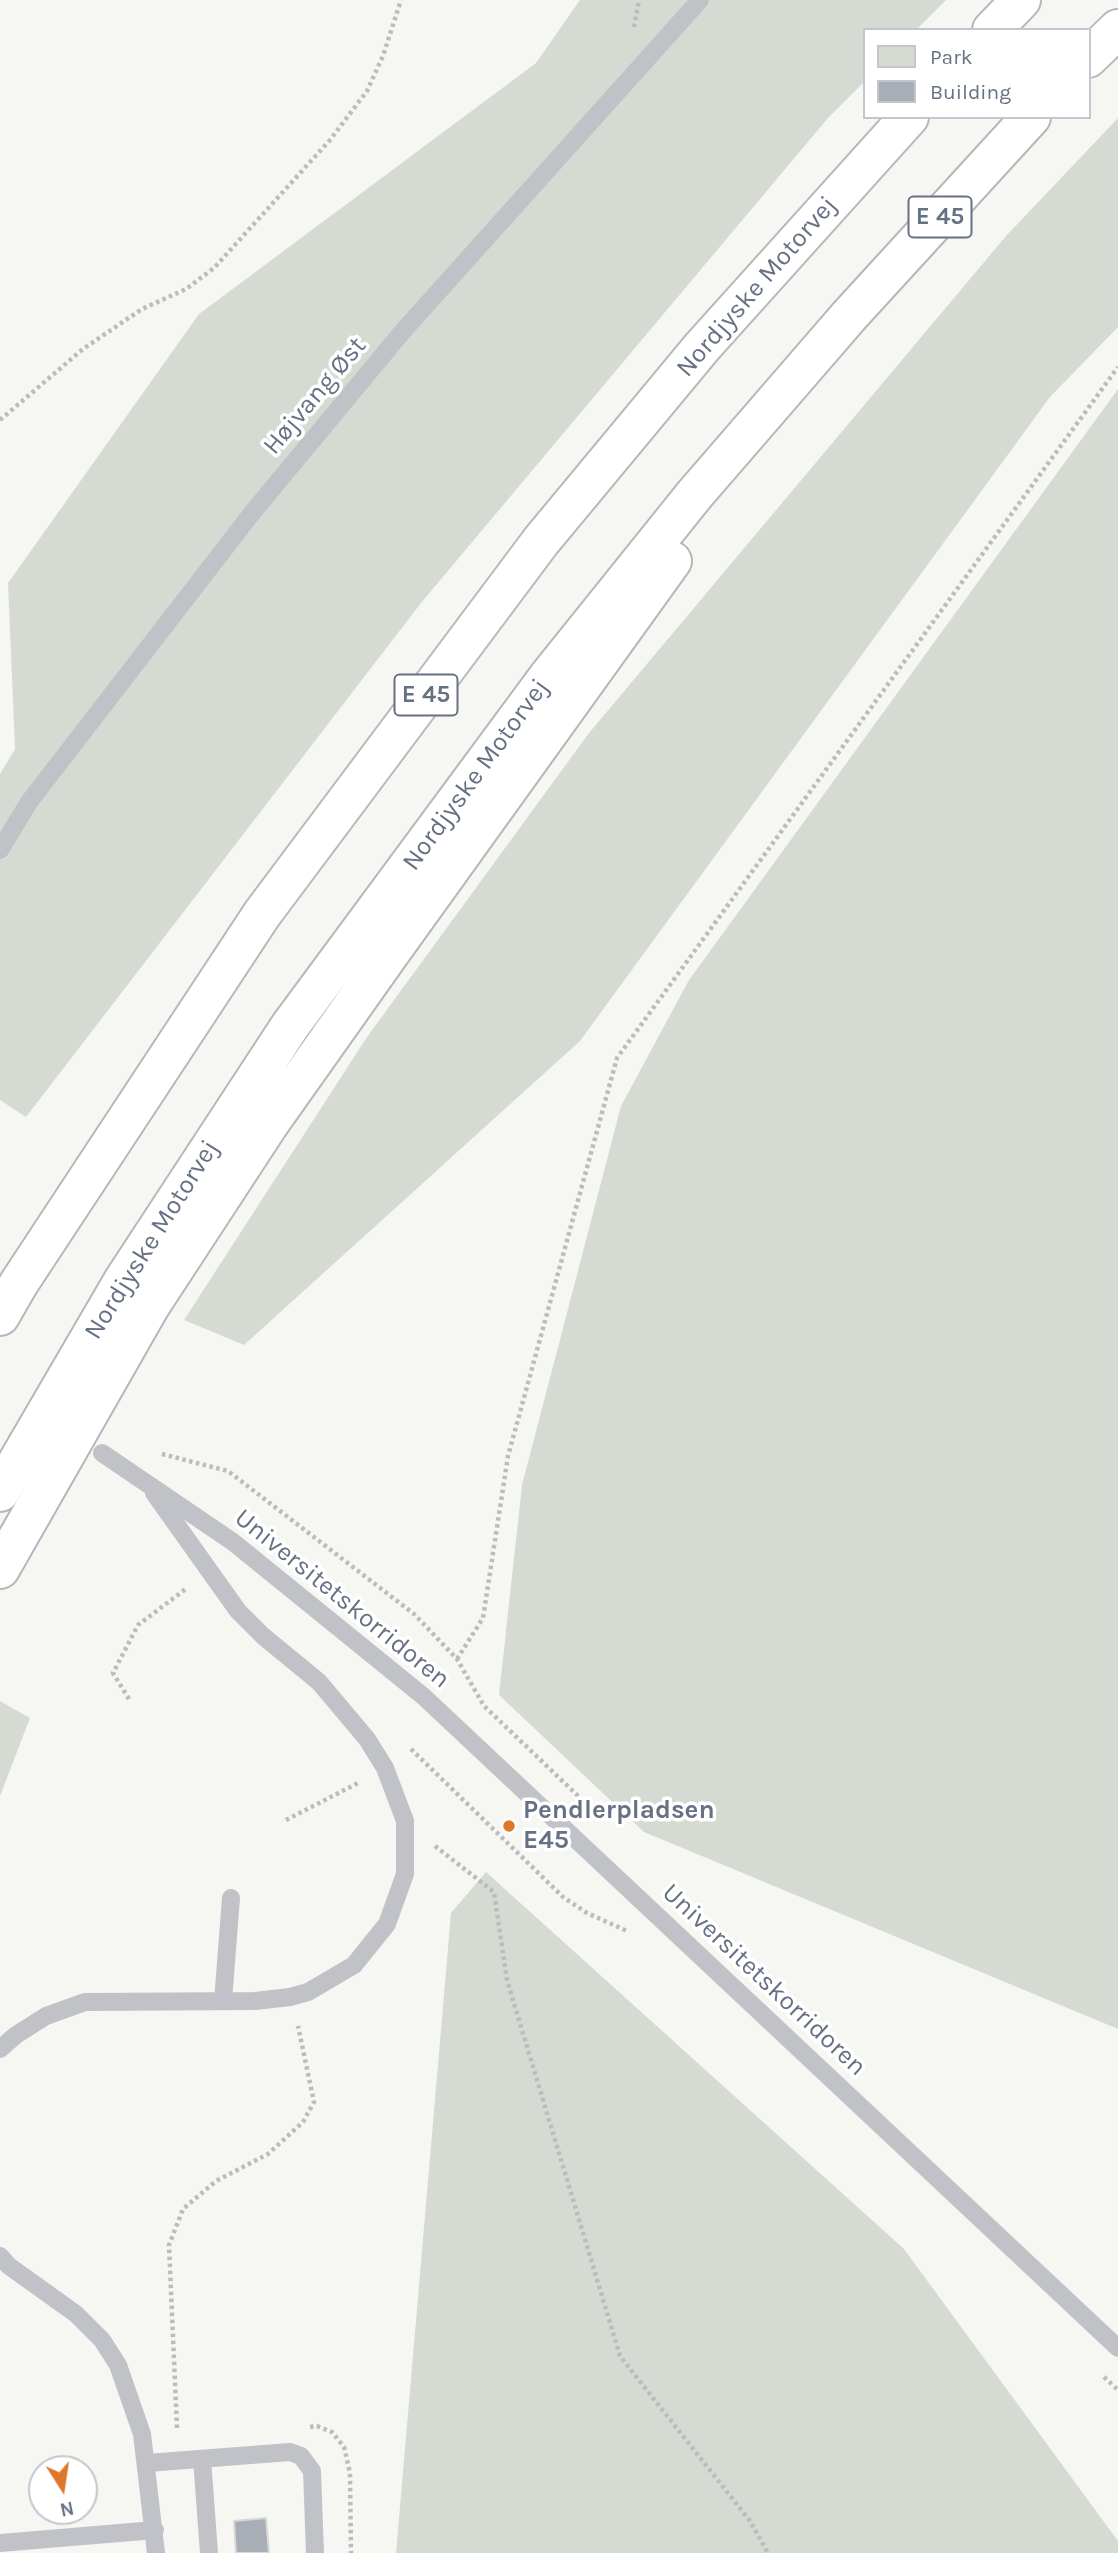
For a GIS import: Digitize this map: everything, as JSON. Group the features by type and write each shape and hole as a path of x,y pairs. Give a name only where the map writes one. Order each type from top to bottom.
{"highway":[{"path":"994,28 1021,0"},
{"path":"1090,56 1118,29"},
{"name":"Nordjyske Motorvej","path":"0,1316 19,1283 262,914 541,541 702,347 907,119"},
{"name":"Nordjyske Motorvej","path":"0,1492 123,1281 290,1026 548,677 695,494 849,316 1029,119"},
{"path":"0,1569 150,1306 269,1124 849,316"}],"lane":[{"name":"Højvang Øst","path":"0,850 29,802 252,513 403,331 700,0"},
{"name":"Universitetskorridoren","path":"102,1453 233,1542 423,1696 1118,2348"},
{"path":"0,2049 46,2016 85,2002 223,2001 290,1997 308,1992 354,1965 387,1924 405,1874 405,1821 385,1768 367,1738 319,1682 263,1636 238,1611 145,1482"},
{"path":"223,2001 231,1898"},
{"path":"0,2256 9,2266 76,2314 102,2340 118,2365 132,2401 147,2463 156,2553"},
{"path":"147,2463 290,2452 301,2456 312,2471 315,2553"},
{"path":"202,2459 209,2553"},
{"path":"0,2543 155,2530"}],"path":[{"path":"0,420 83,349 142,309 186,289 214,268 330,140 367,91 383,56 401,0"},
{"path":"457,1659 483,1618 508,1456 617,1058 1118,367"},
{"path":"154,1450 166,1457 229,1471 414,1614 457,1659 484,1706 601,1817"},
{"path":"129,1699 113,1673 138,1625 209,1571"},
{"path":"410,1748 563,1897 587,1913 627,1931 637,1940"},
{"path":"286,1820 385,1768"},
{"path":"405,1821 494,1892 507,1980 620,2356 750,2521 768,2553"},
{"path":"177,2428 169,2245 183,2209 216,2181 268,2154 303,2122 314,2102 290,1997"},
{"path":"1099,2372 1118,2390"}],"green space":[{"path":"580,0 946,0 918,28 862,28 862,84 828,118 421,603 26,1117 0,1100 0,774 15,749 8,583 199,314 536,63"},
{"path":"1118,118 1118,327 1050,397 580,1041 244,1345 184,1320 367,1037 589,733 1006,236"},
{"path":"1118,389 1118,2029 644,1832 499,1695 522,1485 621,1106 689,980"},
{"path":"0,1701 30,1718 0,1796"},
{"path":"486,1872 904,2249 1118,2541 1118,2553 396,2553 451,1913"}],"building":[{"path":"266,2518 269,2553 236,2553 234,2521"}],"place":[{"name":"Pendlerpladsen E45","path":"509,1826"}]}
